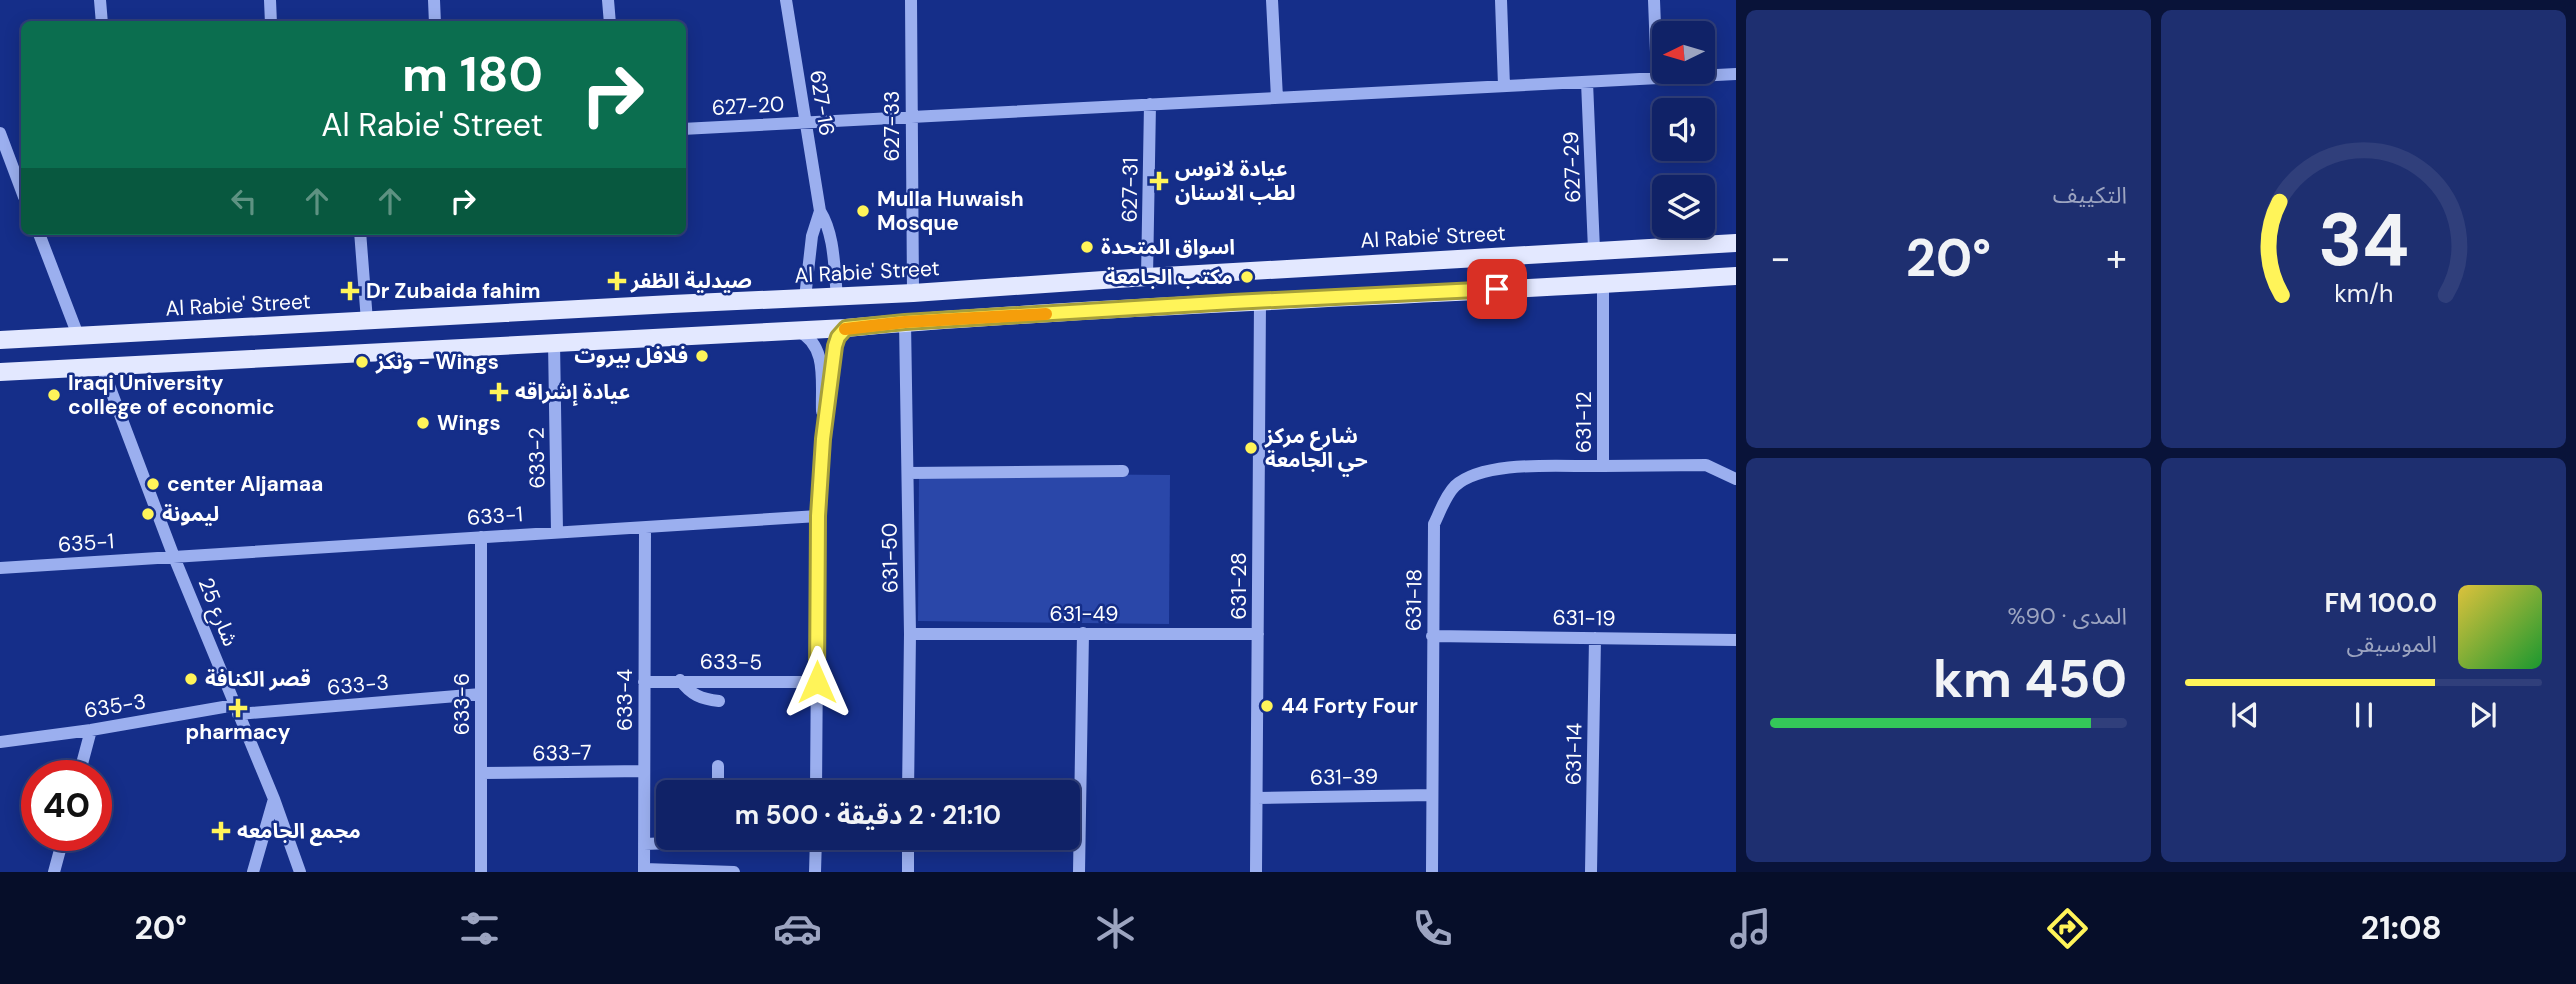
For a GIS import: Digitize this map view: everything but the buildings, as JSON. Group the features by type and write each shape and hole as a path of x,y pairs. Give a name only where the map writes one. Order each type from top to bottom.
{"main road":[{"name":"Al Rabie' Street","path":"0,340 913,293 1736,243"},
{"path":"1443,259 1445,292"},
{"path":"0,372 846,328 905,322 1260,301 1603,285 1736,275"},
{"path":"251,327 241,332 237,348 244,356 255,358"},
{"path":"194,331 202,333 209,345 207,354 197,362"}],"street":[{"path":"100,0 102,21"},
{"path":"270,0 271,21"},
{"path":"434,0 435,21"},
{"path":"608,0 610,21"},
{"name":"627-16","path":"786,0 820,211 829,233 837,296"},
{"name":"627-33","path":"911,0 913,293"},
{"path":"1272,0 1277,98"},
{"path":"1501,0 1504,86"},
{"path":"1654,0 1655,21"},
{"name":"627-20","path":"1715,75 1736,74"},
{"name":"627-20","path":"686,128 1652,78"},
{"name":"627-29","path":"1587,82 1594,250"},
{"name":"627-31","path":"1147,277 1150,104"},
{"path":"0,133 3,148 18,163"},
{"name":"627-16","path":"805,298 812,236 820,211"},
{"path":"39,235 79,338"},
{"path":"360,235 367,321"},
{"name":"631-12","path":"1603,285 1603,466 1706,465 1736,479"},
{"name":"631-28","path":"1256,872 1260,301"},
{"name":"631-50","path":"905,322 910,634 908,780"},
{"path":"816,780 818,516 823,439 835,346 838,337 846,328"},
{"path":"796,330 809,336 820,354 823,439"},
{"name":"633-2","path":"554,342 557,531"},
{"name":"شارع 25","path":"102,367 174,557 274,799 300,872"},
{"name":"631-18","path":"1432,872 1434,524 1444,501 1454,487 1473,474 1491,468 1603,466"},
{"path":"908,473 1123,471"},
{"name":"633-1","path":"174,557 818,516"},
{"name":"633-4","path":"644,870 645,528"},
{"name":"633-6","path":"481,537 481,872"},
{"name":"635-1","path":"0,568 174,557"},
{"name":"631-49","path":"910,634 1258,634"},
{"path":"1079,872 1083,634"},
{"name":"631-19","path":"1432,636 1736,640"},
{"name":"631-14","path":"1591,872 1595,638"},
{"name":"633-5","path":"644,681 817,682"},
{"path":"680,681 701,699 719,701"},
{"name":"633-3","path":"236,709 481,694"},
{"name":"635-3","path":"0,742 236,709"},
{"path":"83,760 91,730"},
{"path":"718,766 718,780"},
{"name":"633-7","path":"481,773 644,771"},
{"name":"631-39","path":"1256,798 1432,795"},
{"path":"253,872 274,799"},
{"path":"644,844 656,844"},
{"path":"816,850 816,872"},
{"path":"908,850 908,872"},
{"path":"54,872 60,851"},
{"path":"644,870 734,872"}],"shaded area":[{"path":"919,473 1170,475 1169,624 918,621"}],"slow traffic":[{"path":"845,329 905,322 1046,314"}],"place":[{"name":"عيادة لانوس لطب الاسنان","path":"1159,181"},
{"name":"Mulla Huwaish Mosque","path":"863,211"},
{"name":"اسواق المتحدة","path":"1087,247"},
{"name":"مكتب الجامعة","path":"1247,277"},
{"name":"صيدلية الظفر","path":"617,281"},
{"name":"Dr Zubaida fahim","path":"350,291"},
{"name":"فلافل بيروت","path":"702,356"},
{"name":"ونكز - Wings","path":"362,362"},
{"name":"عيادة إشراقه","path":"499,392"},
{"name":"Iraqi University college of economic","path":"54,395"},
{"name":"Wings","path":"423,423"},
{"name":"شارع مركز حي الجامعة","path":"1251,448"},
{"name":"center Aljamaa","path":"153,484"},
{"name":"ليمونة","path":"148,514"},
{"name":"قصر الكنافة","path":"191,679"},
{"name":"44 Forty Four","path":"1267,706"},
{"name":"pharmacy","path":"238,708"},
{"name":"مجمع الجامعه","path":"221,831"}],"route":[{"path":"817,682 818,516 823,439 835,346 838,337 846,328 1233,302 1497,289"}]}
